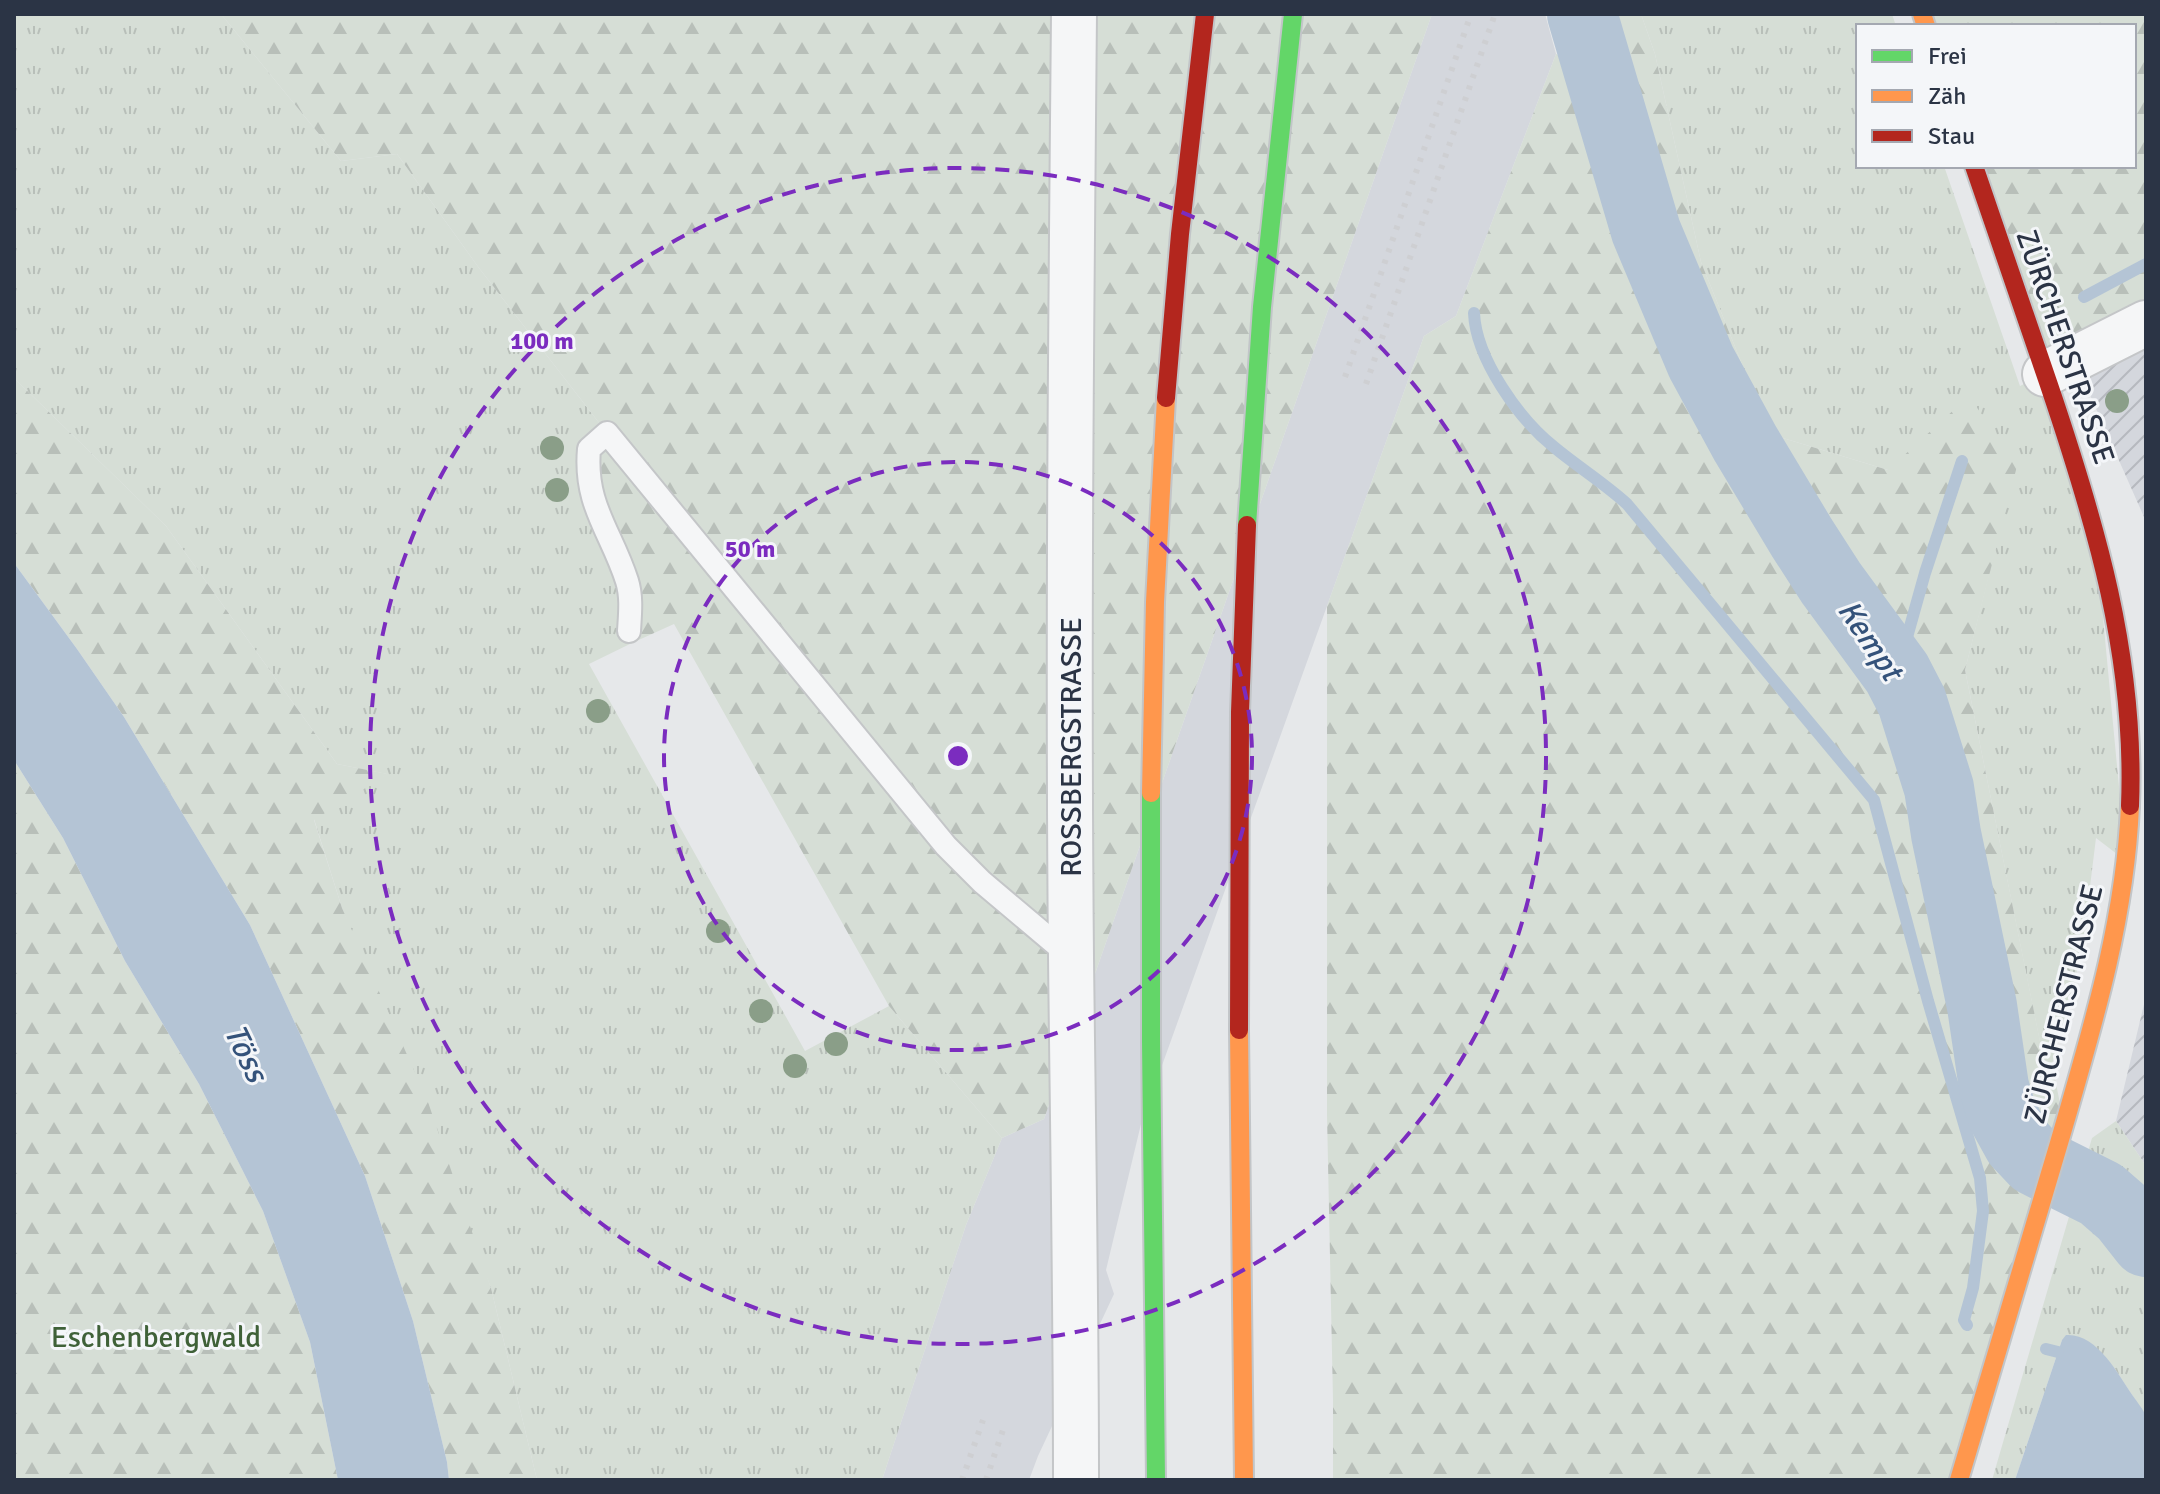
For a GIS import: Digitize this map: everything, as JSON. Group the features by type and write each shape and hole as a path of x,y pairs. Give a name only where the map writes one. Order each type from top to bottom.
{"main road":[{"path":"1156,1480 1150,917 1155,600 1176,281 1205,14"},
{"path":"1244,1480 1238,917 1243,603 1263,289 1293,14"},
{"name":"ZÜRCHERSTRASSE","path":"1959,1480 2098,1005 2136,863 2130,799 2126,681 2108,574 2094,522 1975,168"}],"street":[{"name":"ROSSBERGSTRASSE","path":"1074,14 1071,957 1076,1480"},
{"path":"2045,374 2146,323"}],"lane":[{"path":"629,631 627,581 599,518 589,475 589,449 607,433 946,846 982,882 1071,957"}],"shaded area":[{"path":"1432,14 1545,14 1556,54 1456,316 1424,336 1141,1124 1106,1270 1114,1294 1029,1480 882,1480 966,1225 1002,1138 1044,1119"},
{"path":"2146,323 2146,525 2075,361"},
{"path":"2146,996 2146,1166 2116,1121"}],"green space":[{"path":"14,14 221,14 341,161 397,154 479,268 607,433 632,643 589,664 805,1051 889,1006 1002,1138 966,1225 882,1480 537,1480 491,1288 342,908 314,819 387,774 337,764 166,526 14,378"},
{"path":"221,14 1432,14 1044,1119 1002,1138 889,1006 674,624 632,643 590,484 607,433 479,268 397,154 341,161"},
{"path":"1610,14 1641,14 1655,54 1701,262 1770,434 1888,470 1969,396 2017,466 1965,670 2044,1061 2052,1064 2064,1123 1959,1480 1333,1480 1327,1115 1327,606 1424,336 1456,316 1556,54 1566,58 1618,43"},
{"path":"1641,14 1892,14 1895,24 1856,24 1856,168 1945,168 2020,386 2045,374 2094,522 2126,861 2096,838 2084,935 2073,990 2052,1064 2044,1062 1965,670 2016,466 1888,470 1770,434 1701,262 1655,54"},
{"path":"1922,14 2146,14 2146,323 2045,374 1975,168 2136,168 2136,24 1925,24"},
{"path":"14,378 166,526 337,764 388,774 314,820 342,908 428,1102 491,1288 537,1480 449,1480 413,1321 365,1176 250,925 124,717 14,563"},
{"name":"Eschenbergwald","path":"14,760 63,838 125,961 199,1084 263,1211 310,1342 338,1480 14,1480"},
{"path":"2116,1121 2146,1166 2146,1416 2115,1369 2099,1351 2062,1340 2015,1480 1992,1480 2092,1138"}],"water":[{"path":"1553,14 1610,14 1618,43 1566,58"},
{"name":"Töss","path":"14,563 124,717 250,925 365,1176 413,1321 449,1480 338,1480 310,1342 263,1211 199,1084 125,961 63,838 14,760"},
{"path":"2066,1335 2087,1341 2106,1356 2144,1412 2147,1430 2146,1480 2015,1480"}],"waterway":[{"name":"Kempt","path":"1582,14 1646,231 1701,362 1802,538 1897,673 1912,702 1939,788 1982,1006 1994,1087 2002,1114 2018,1143 2035,1161 2101,1194 2124,1214 2146,1242"},
{"path":"2084,297 2146,264"},
{"path":"1474,313 1482,349 1491,368 1527,421 1554,447 1627,504 1874,800 1980,1178 1983,1211 1973,1288 1964,1320 1967,1325"},
{"path":"1897,673 1925,573 1962,461"},
{"path":"2046,1349 2058,1352"}],"railway":[{"path":"1345,377 1471,14"},
{"path":"1366,384 1495,14"},
{"path":"962,1480 983,1420"},
{"path":"986,1480 1004,1427"}],"traffic: fast":[{"path":"1247,525 1262,307 1293,14"},
{"path":"1151,793 1156,1480"}],"traffic: slow":[{"path":"1922,14 1925,24"},
{"path":"1151,793 1155,602 1166,398"},
{"path":"1959,1480 2105,977 2121,892 2130,806"},
{"path":"1239,1030 1244,1480"}],"traffic: jam":[{"path":"1166,398 1180,234 1205,14"},
{"path":"1975,168 2066,437 2097,540 2119,644 2126,697 2130,806"},
{"path":"1239,1030 1240,712 1247,525"}]}
